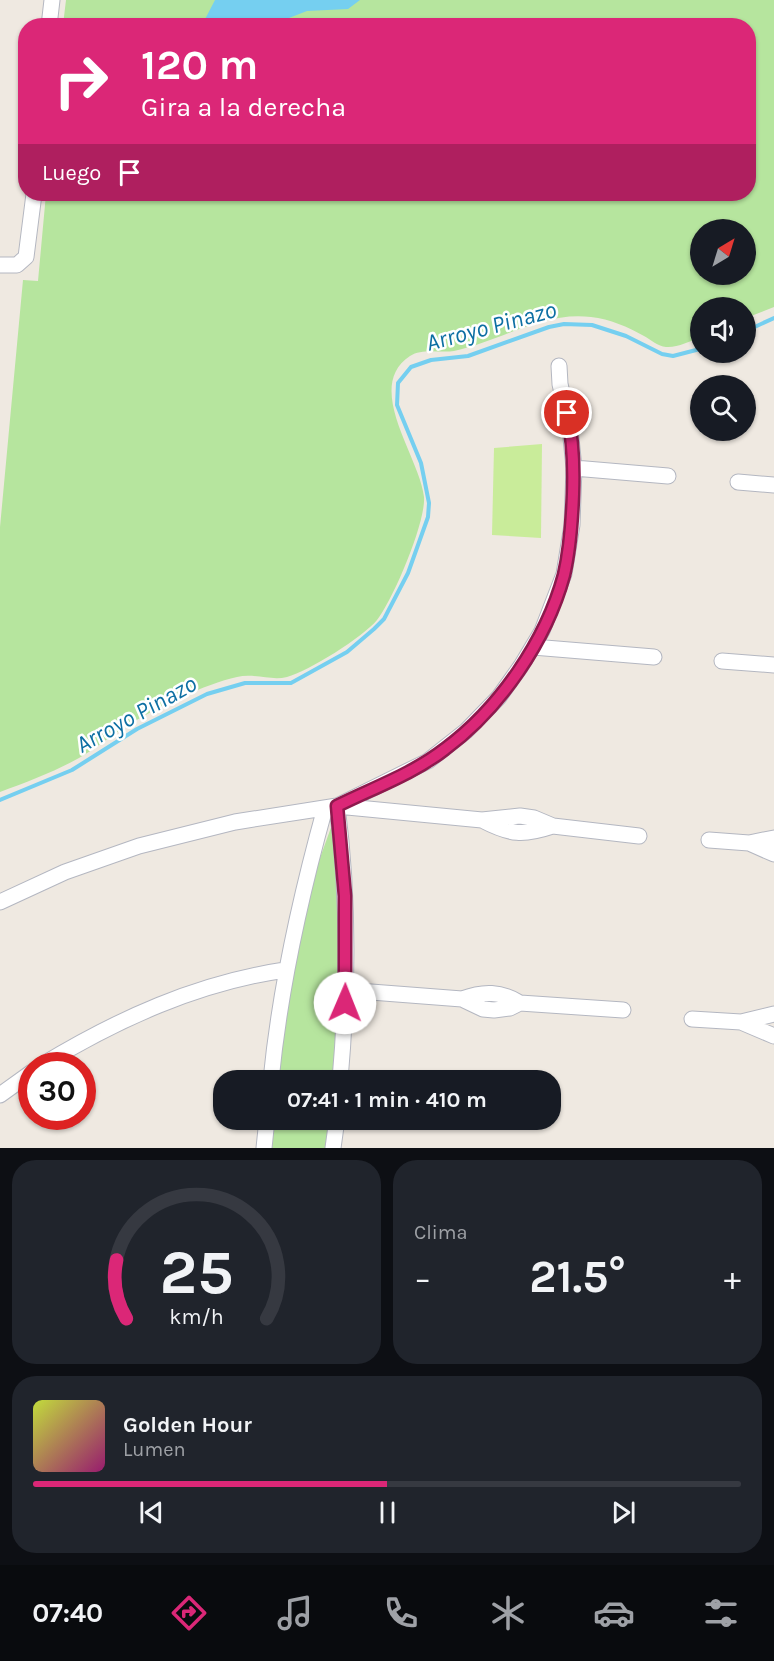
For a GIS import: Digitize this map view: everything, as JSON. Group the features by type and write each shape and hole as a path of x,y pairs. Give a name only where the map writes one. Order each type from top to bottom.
{"street":[{"path":"50,18 52,0"},
{"path":"0,265 17,265 26,257 33,201"},
{"path":"272,1070 276,1022 302,890 331,807 406,774 446,749 499,697 532,647 552,608 564,574 572,525 574,468 570,428 560,384 559,366"},
{"path":"574,468 668,476"},
{"path":"738,482 774,485"},
{"path":"532,647 654,657"},
{"path":"722,661 774,665"},
{"path":"331,807 345,886 345,990 341,1070"},
{"path":"0,902 65,872 139,846 235,822 331,807 482,820 520,816 534,818 553,826 639,836"},
{"path":"709,840 749,843 774,838"},
{"path":"749,843 774,854"},
{"path":"66,1052 138,1013 222,983 285,970"},
{"path":"345,990 462,999 483,1009 494,1010 520,1004 623,1010"},
{"path":"692,1019 741,1022 774,1014"},
{"path":"741,1022 774,1036"},
{"path":"0,1095 18,1082"},
{"path":"264,1148 266,1130"},
{"path":"333,1148 335,1130"}],"green space":[{"path":"66,0 774,0 774,307 756,314 756,297 690,297 690,341 670,347 660,345 612,322 598,318 573,316 539,322 454,351 426,351 410,356 397,369 392,385 393,404 420,481 424,497 423,509 407,560 377,620 348,644 297,674 281,678 237,677 196,690 141,717 70,763 0,792 0,527 23,280 38,281 45,201 756,201 756,18 64,18"},
{"path":"542,444 541,538 492,535 494,448"},
{"path":"333,822 337,869 340,986 335,1070 277,1070 288,984 316,869"},
{"path":"273,1130 329,1130 327,1148 272,1148"}],"water":[{"path":"215,0 360,0 348,9 307,11 289,18 206,18"}],"waterway":[{"name":"Arroyo Pinazo","path":"756,326 774,318"},
{"name":"Arroyo Pinazo","path":"0,800 72,770 137,729 207,694 245,683 291,683 347,652 384,619 408,573 428,517 429,503 421,463 397,405 398,383 411,367 431,360 468,356 549,327 564,324 592,325 626,336 662,354 673,356 690,352"}],"route":[{"path":"345,1003 345,896 337,806 406,774 446,749 499,697 542,631 564,574 572,525 574,468 567,413"}]}
